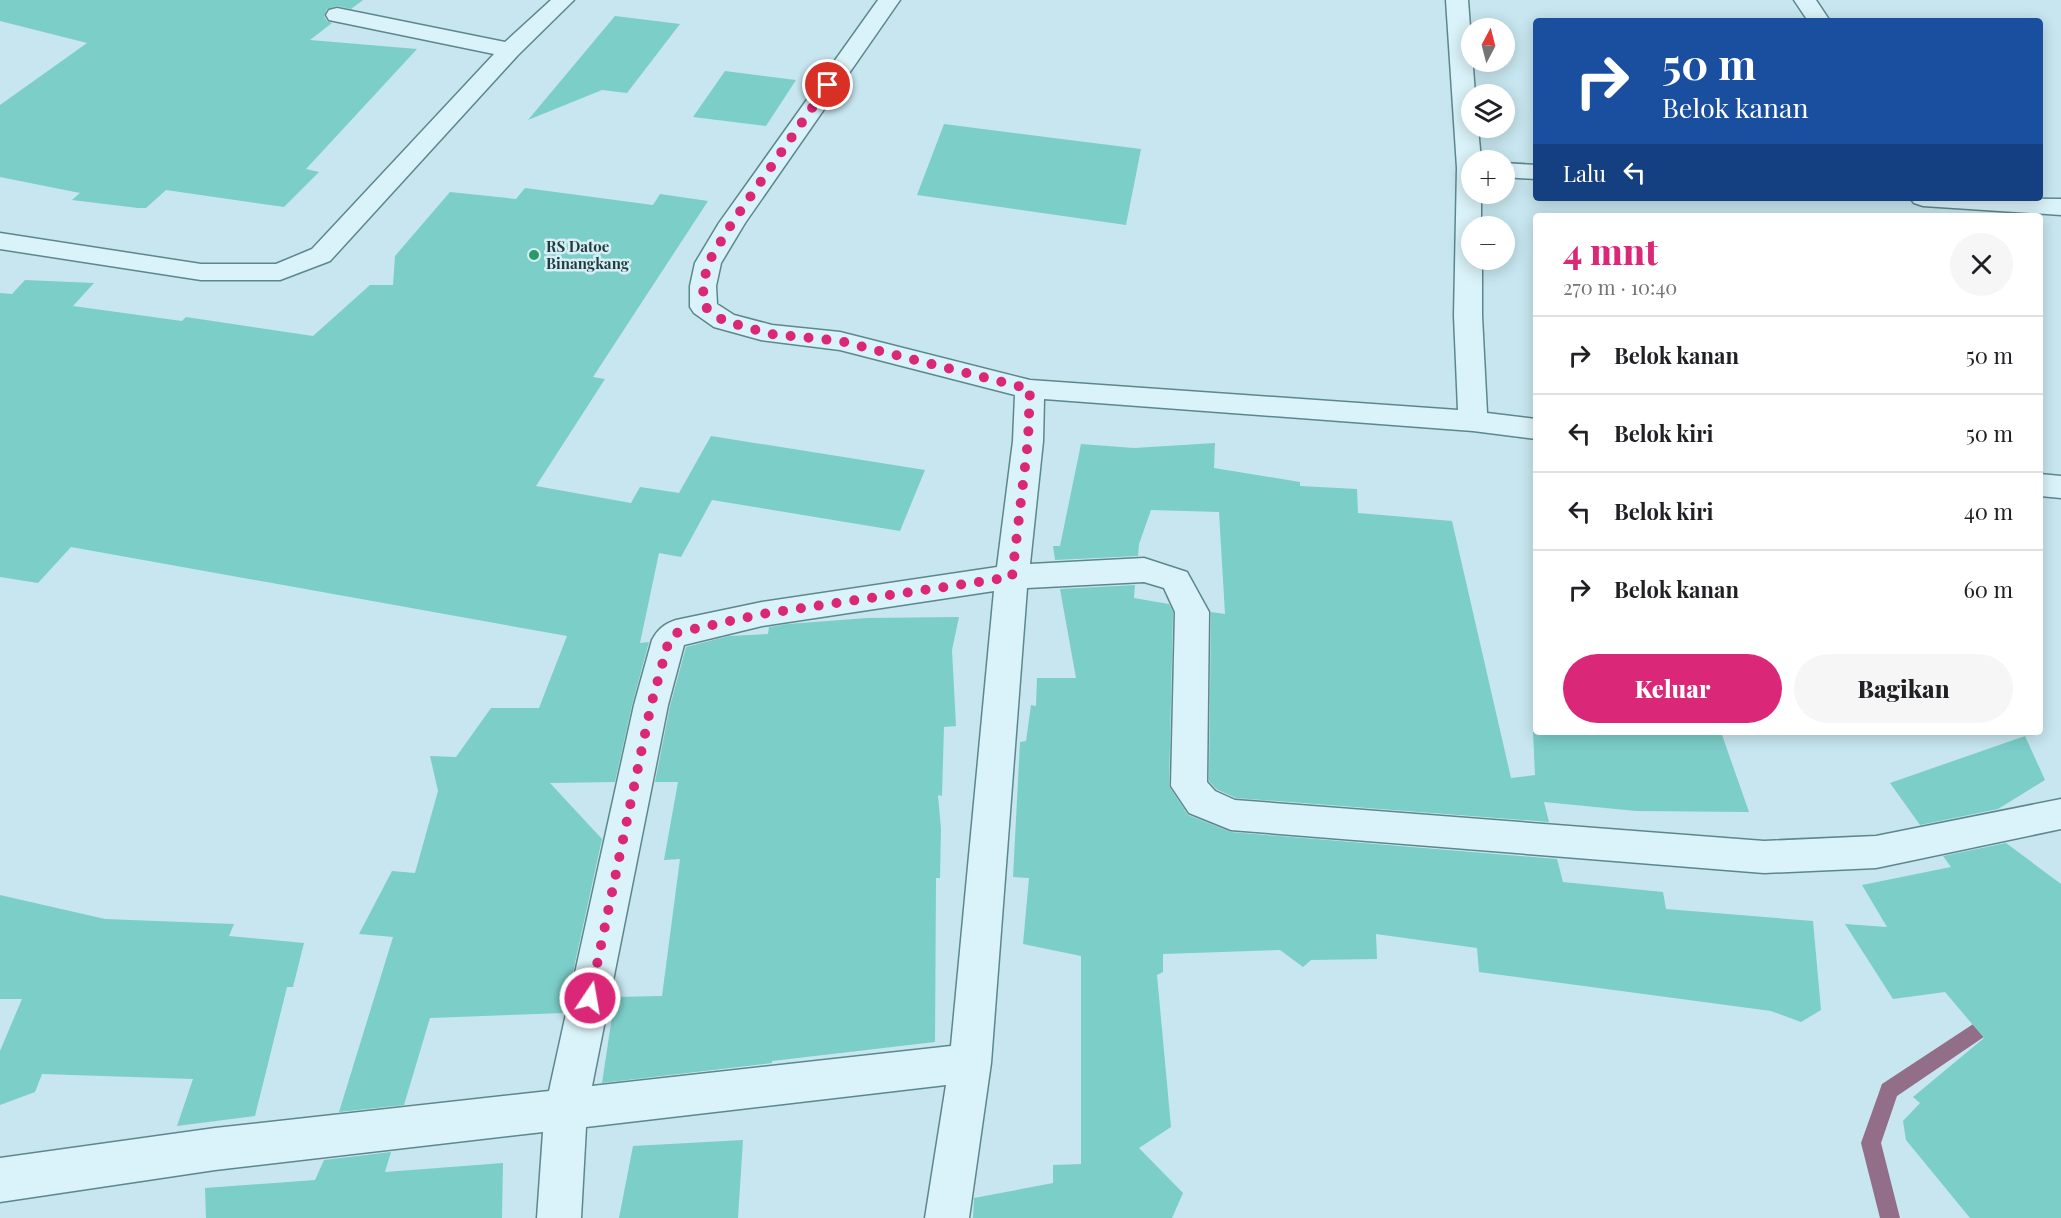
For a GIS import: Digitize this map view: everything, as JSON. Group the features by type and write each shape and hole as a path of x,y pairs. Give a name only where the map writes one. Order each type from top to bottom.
{"street":[{"path":"0,241 201,272 280,272 321,255 510,50 563,0"},
{"path":"889,0 726,233 708,263 703,286 704,306 724,321 771,334 840,341 1030,389 1473,421 1533,429"},
{"path":"1457,0 1469,150"},
{"path":"1805,0 1817,18"},
{"path":"337,15 510,50"},
{"path":"1515,171 1533,172"},
{"path":"1984,201 2061,207"},
{"path":"1470,204 1468,316 1473,421"},
{"path":"947,1218 970,1063 1012,577 1028,441 1030,389"},
{"path":"2043,485 2061,487"},
{"path":"559,1218 566,1110 651,705 669,640 676,633 762,614 1012,577 1144,570 1176,580 1192,612 1189,786 1202,802 1231,815 1764,857 1876,852 2061,814"},
{"path":"0,1180 215,1149 970,1063"}],"building":[{"path":"0,0 363,0 351,9 337,6 327,9 324,16 332,23 310,40 417,49 306,169 319,172 284,207 166,190 146,208 138,208 72,200 80,193 0,177 0,105 87,43 0,21"},
{"path":"615,16 680,24 627,93 602,90 528,120"},
{"path":"725,71 796,80 766,126 693,117"},
{"path":"944,124 1141,149 1126,225 917,195"},
{"path":"525,188 653,205 660,194 708,201 593,377 605,379 536,486 631,503 640,487 679,493 711,436 925,470 900,531 712,500 681,557 659,553 640,643 649,642 615,782 550,783 602,839 564,1013 430,1018 404,1105 339,1112 393,937 359,934 392,871 415,873 438,791 430,756 456,757 491,708 539,708 567,636 71,547 38,583 0,577 0,293 12,294 25,280 94,283 73,306 182,321 186,317 313,336 370,285 393,285 395,256 450,192 516,199"},
{"path":"1215,443 1214,468 1300,482 1300,486 1357,489 1358,513 1452,521 1511,778 1535,775 1533,735 1722,735 1749,812 1636,811 1544,802 1549,822 1236,798 1216,789 1209,781 1211,612 1225,614 1219,512 1151,510 1139,544 1138,556 1055,560 1053,546 1060,546 1081,444 1134,448"},
{"path":"1135,585 1134,598 1169,604 1173,612 1169,786 1188,815 1231,832 1557,859 1563,882 1663,892 1666,909 1813,921 1821,1010 1801,1022 1771,1011 1479,972 1477,948 1376,934 1377,959 1311,960 1303,967 1280,950 1163,954 1163,972 1157,975 1171,1127 1139,1148 1183,1193 1172,1218 973,1218 974,1198 1053,1183 1053,1165 1081,1164 1081,956 1023,944 1029,878 1013,877 1020,742 1026,741 1031,705 1036,706 1037,678 1076,678 1060,589"},
{"path":"959,617 952,650 956,726 944,727 942,796 938,795 941,829 940,878 936,878 935,1042 602,1083 615,997 662,996 680,859 664,860 678,782 655,782 670,706 686,647 729,636 768,634 769,627 788,624 867,618"},
{"path":"2025,736 2045,780 1998,809 1920,825 1890,783"},
{"path":"2006,843 2061,884 2061,1218 1970,1218 1906,1140 1903,1121 1920,1103 1913,1097 1984,1038 1945,992 1893,999 1845,924 1887,927 1862,885 1951,867 1943,856"},
{"path":"0,895 105,919 234,924 229,936 304,943 293,987 287,987 255,1116 177,1126 193,1079 42,1074 35,1092 0,1105 0,1051 22,999 0,999"},
{"path":"743,1140 738,1218 619,1218 633,1146"},
{"path":"391,1152 385,1172 503,1163 502,1218 206,1218 205,1188 315,1180 324,1160"}],"waterway":[{"path":"1890,1218 1871,1143 1889,1090 1993,1020"}],"place":[{"name":"RS Datoe Binangkang","path":"534,255"}],"route":[{"path":"590,998 651,705 669,640 676,633 762,614 1012,577 1028,441 1030,389 840,341 771,334 724,321 704,306 703,286 708,263 732,223 828,85"}]}
